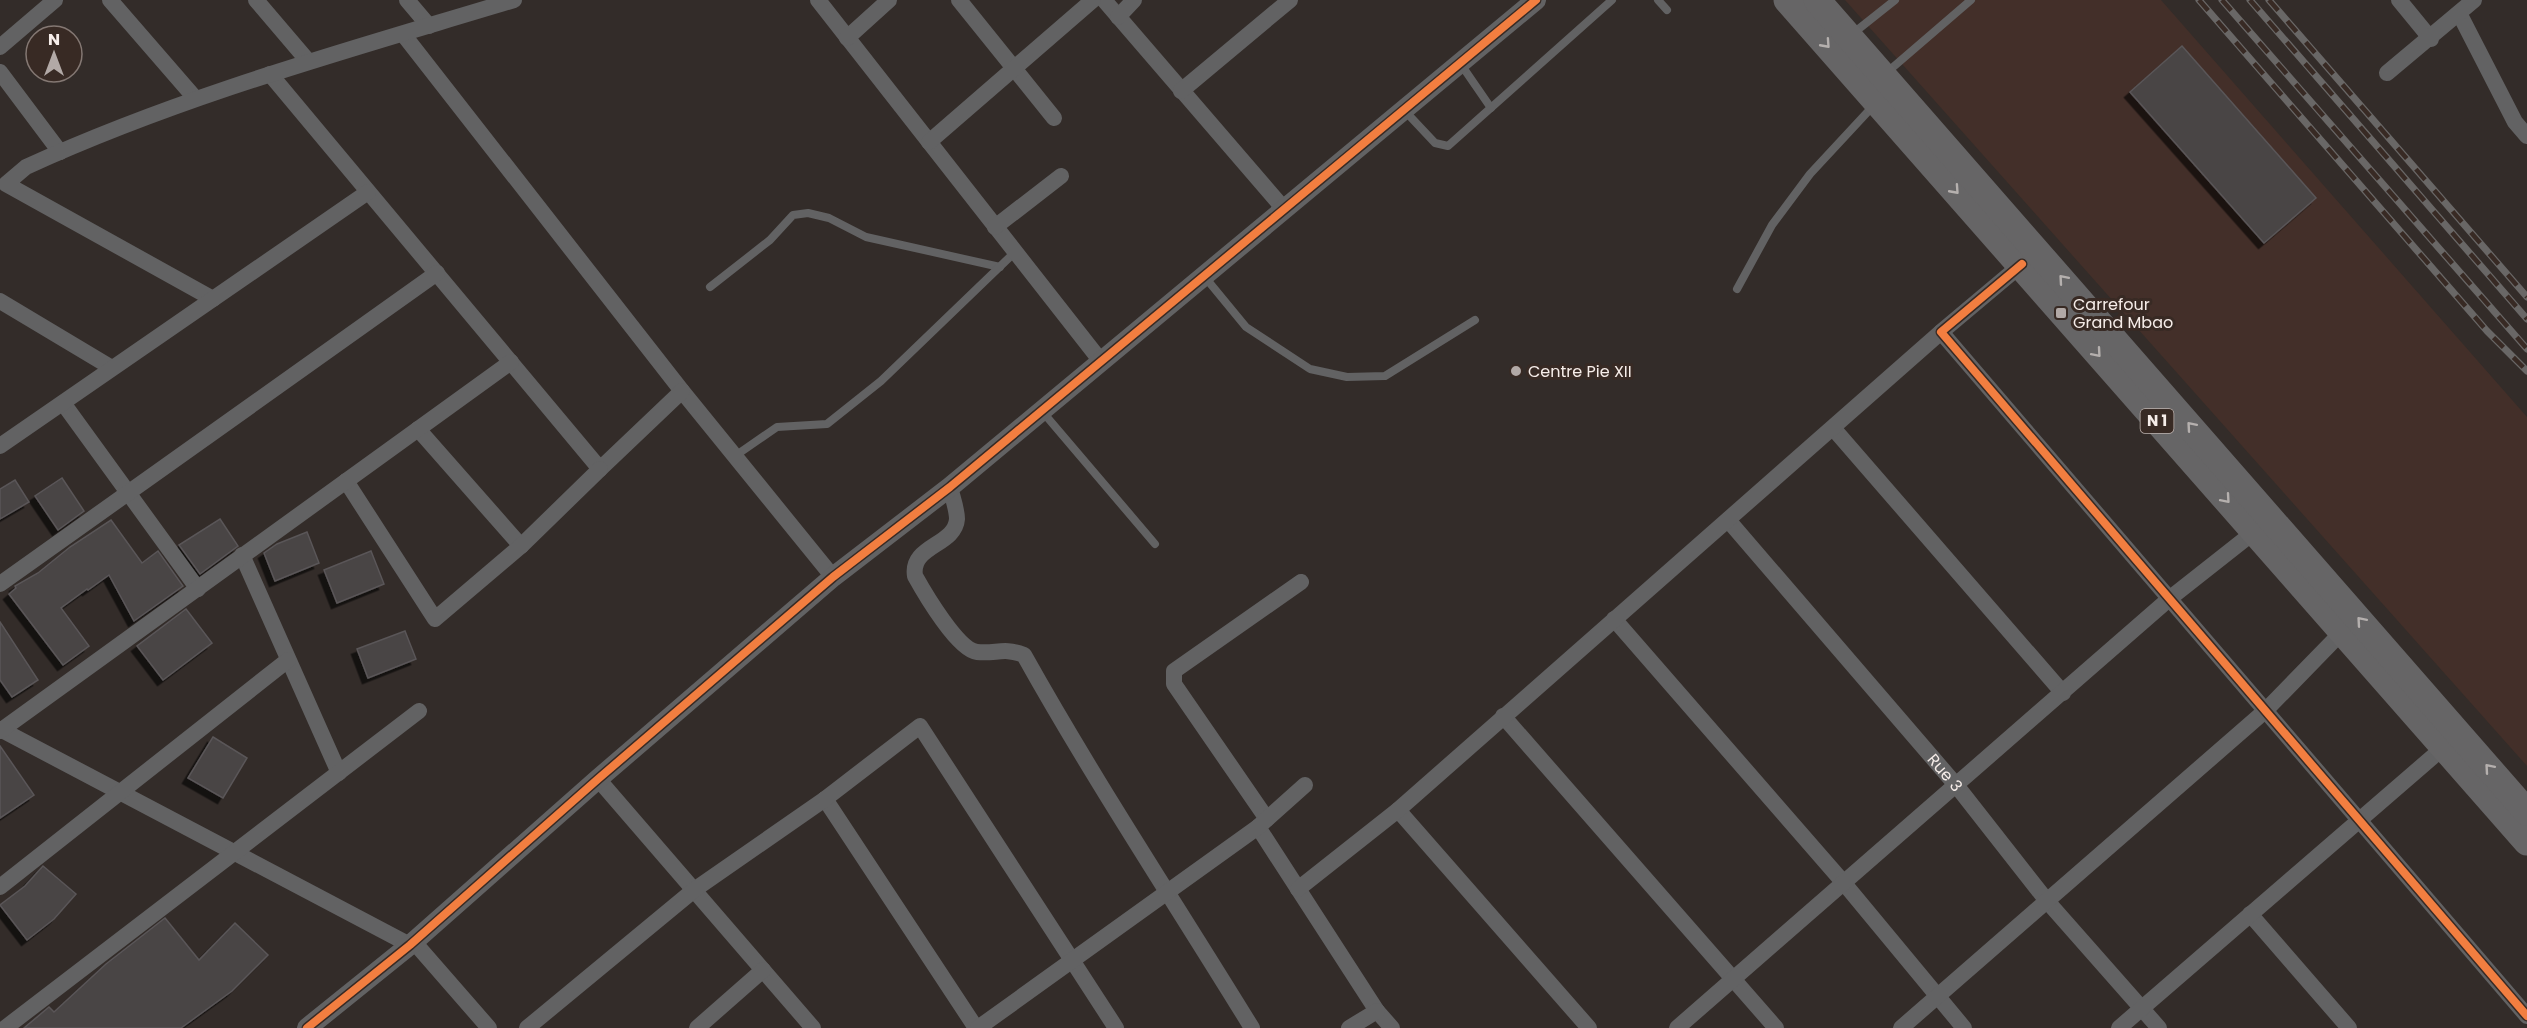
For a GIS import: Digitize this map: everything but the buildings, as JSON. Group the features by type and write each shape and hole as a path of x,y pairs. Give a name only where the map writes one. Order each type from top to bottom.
{"highway":[{"name":"N 1","path":"1787,0 2022,264 2061,313 2527,842"},
{"name":"N 1","path":"1818,0 2527,812"}],"street":[{"path":"0,47 55,0"},
{"path":"110,0 195,98"},
{"path":"256,0 308,61"},
{"path":"407,0 429,26"},
{"path":"213,299 6,184 26,167 195,98 308,61 514,0"},
{"path":"818,0 1100,360"},
{"path":"848,38 889,0"},
{"path":"959,0 1054,118"},
{"path":"929,142 1093,0"},
{"path":"1104,0 1284,209"},
{"path":"1118,17 1134,0"},
{"path":"1181,91 1290,0"},
{"path":"2399,0 2431,39"},
{"path":"2387,73 2431,39 2474,0"},
{"path":"307,1028 412,944 598,779 833,577 950,487 1460,63 1525,3"},
{"path":"2459,13 2515,122 2527,136"},
{"path":"403,34 682,391 833,577"},
{"path":"0,72 60,152"},
{"path":"270,74 600,469"},
{"path":"995,227 1061,176"},
{"path":"4,439 63,403 368,192"},
{"path":"1298,889 1398,810 1941,332 2022,264"},
{"path":"0,584 436,273"},
{"path":"0,301 112,369"},
{"path":"1941,332 2527,1016"},
{"path":"489,1028 412,944 0,730 511,362"},
{"path":"346,481 435,619 521,546 682,391"},
{"path":"63,403 198,589"},
{"path":"1833,428 2063,693"},
{"path":"418,429 521,546"},
{"path":"950,487 957,519 953,531 919,556 914,567 915,576 962,644 976,652 1010,649 1024,655 1068,734 1169,891 1252,1028"},
{"name":"Rue 3","path":"1728,520 1956,786 2047,901 2159,1028"},
{"path":"1677,1028 2169,599 2254,532"},
{"path":"242,555 339,773"},
{"path":"1301,582 1174,671 1174,684 1262,823 1298,889 1377,1011 1392,1028"},
{"path":"1614,619 1843,882 1964,1028"},
{"path":"1901,1028 2265,711 2342,632"},
{"path":"0,887 288,660"},
{"path":"5,1028 419,711"},
{"path":"1503,716 1776,1028"},
{"path":"527,1028 694,891 825,799 920,726 1116,1028"},
{"path":"2119,1028 2444,747"},
{"path":"598,779 813,1028"},
{"path":"825,799 977,1028 1262,823 1305,785"},
{"path":"1398,810 1589,1028"},
{"path":"2250,914 2349,1028"},
{"path":"697,1028 762,970"},
{"path":"1348,1028 1377,1011"}],"lane":[{"path":"1404,110 1435,143 1448,146 1612,0"},
{"path":"1658,0 1667,10"},
{"path":"1850,35 1895,0"},
{"path":"1885,75 1971,0"},
{"path":"1460,63 1491,108"},
{"path":"1737,289 1772,225 1810,174 1877,101"},
{"path":"710,287 770,240 793,215 808,213 829,218 866,237 1000,267"},
{"path":"735,456 777,427 827,424 881,381 1015,252"},
{"path":"1203,276 1246,327 1310,369 1347,377 1385,376 1475,320"},
{"path":"1041,410 1155,544"}],"shaded area":[{"path":"1845,0 2161,0 2527,417 2527,766"}],"railway":[{"path":"2199,0 2487,331 2527,371"},
{"path":"2222,0 2527,349"},
{"path":"2250,0 2527,319"},
{"path":"2269,0 2527,297"}],"cycle path":[{"path":"307,1028 410,945 598,779 833,577 950,487 1536,0"},
{"path":"2022,264 1941,332 2527,1016"}],"place":[{"name":"Carrefour Grand Mbao","path":"2061,313"},
{"name":"Centre Pie XII","path":"1516,371"}]}
